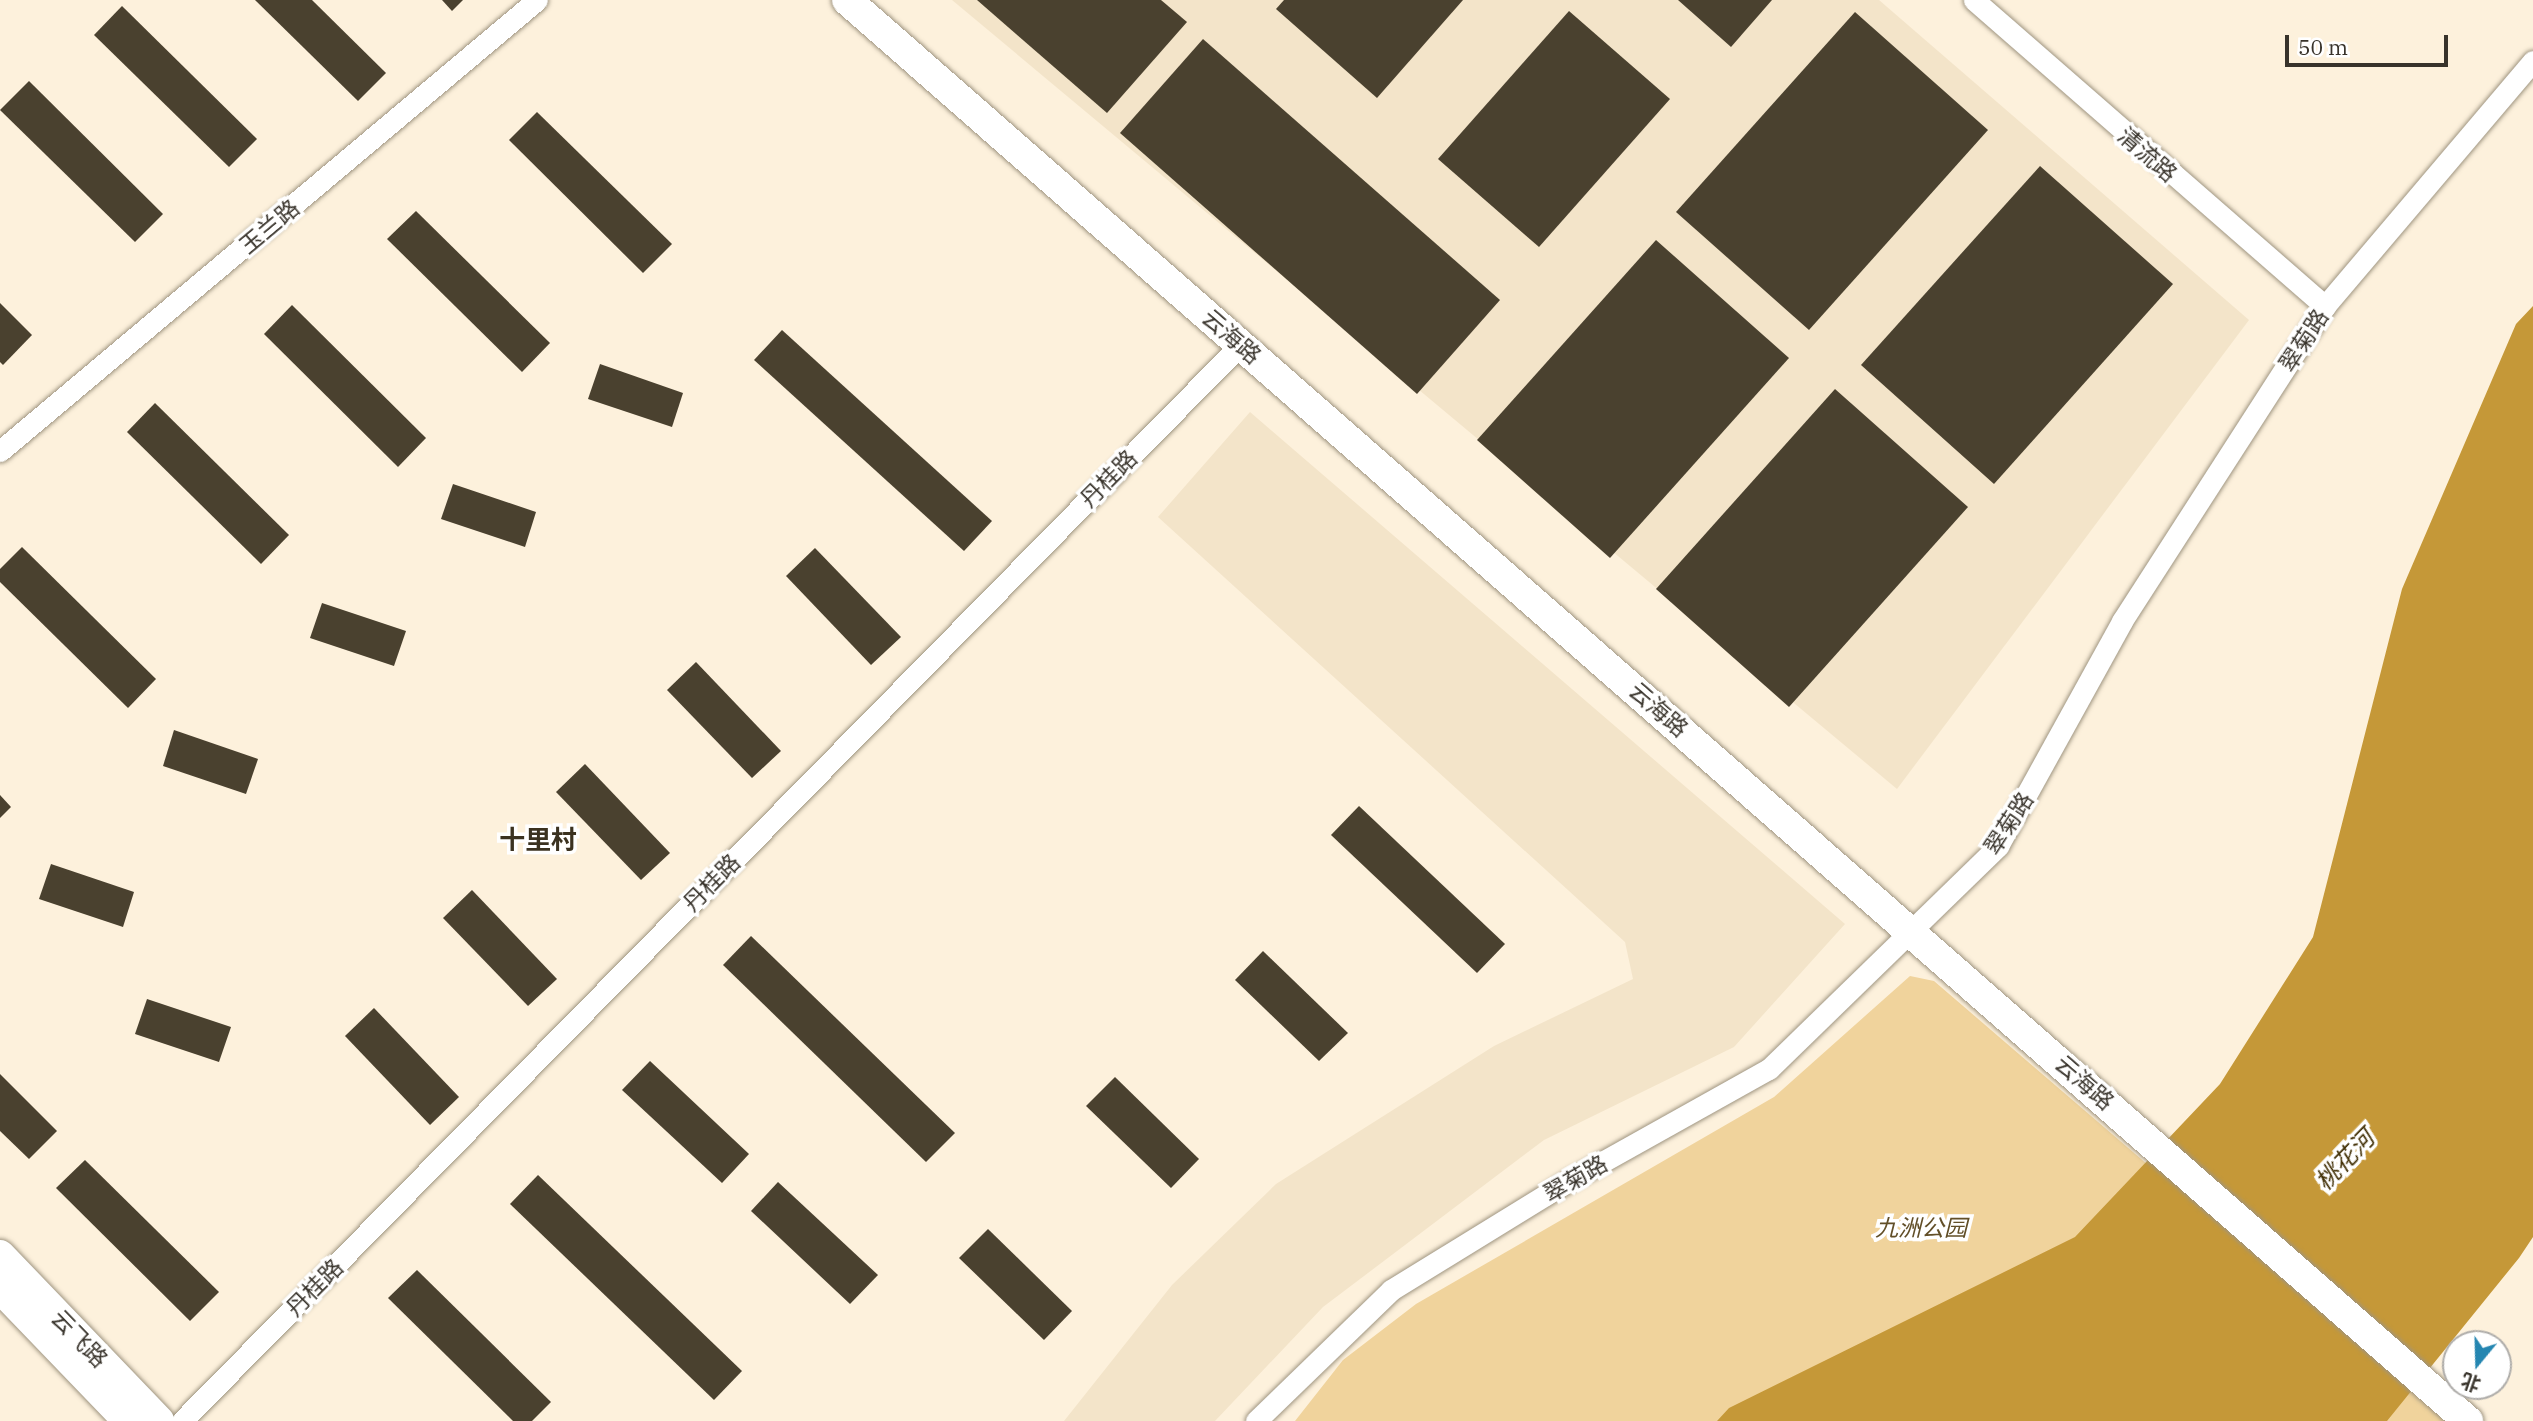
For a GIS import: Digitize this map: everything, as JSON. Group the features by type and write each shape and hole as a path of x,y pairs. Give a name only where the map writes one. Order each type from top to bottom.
{"street":[{"name":"玉兰路","path":"0,451 537,0"},
{"name":"云海路","path":"847,0 2147,1136 2468,1421"},
{"name":"清流路","path":"1974,0 2325,306"},
{"name":"翠菊路","path":"1256,1421 1391,1290 1570,1180 1769,1069 1998,846 2122,621 2325,306 2533,61"},
{"name":"丹桂路","path":"181,1421 1241,344"},
{"name":"云飞路","path":"0,1255 159,1421"},
{"name":"云飞路","path":"0,1288 128,1421"}],"shaded area":[{"path":"952,0 1879,0 2249,320 1897,789"},
{"path":"1250,412 1845,924 1734,1047 1544,1140 1323,1307 1215,1421 1064,1421 1172,1285 1276,1184 1494,1046 1633,979 1625,942 1158,517"}],"green space":[{"name":"九洲公园","path":"1910,976 1934,981 2446,1421 1295,1421 1343,1360 1416,1304 1774,1097"}],"water":[{"name":"桃花河","path":"2533,306 2533,1237 2519,1258 2461,1330 2442,1330 2442,1353 2387,1421 1717,1421 1729,1408 2075,1237 2220,1084 2313,937 2402,589 2516,324"}],"building":[{"path":"255,0 312,0 386,73 358,101"},
{"path":"442,0 463,0 452,11"},
{"path":"977,0 1161,0 1187,22 1107,113"},
{"path":"1284,0 1463,0 1377,98 1276,9"},
{"path":"1678,0 1772,0 1731,47"},
{"path":"122,6 257,139 229,167 94,35"},
{"path":"1569,11 1670,99 1539,247 1438,159"},
{"path":"1855,12 1988,130 1809,330 1676,212"},
{"path":"1203,39 1500,300 1417,394 1120,133"},
{"path":"29,81 163,214 135,242 0,110"},
{"path":"537,112 672,244 643,273 509,140"},
{"path":"2040,166 2173,284 1994,484 1861,365"},
{"path":"416,211 550,343 522,372 387,239"},
{"path":"1656,240 1789,358 1610,558 1477,440"},
{"path":"0,303 32,335 3,365 0,362"},
{"path":"292,305 426,438 398,467 264,334"},
{"path":"782,330 992,521 964,551 754,360"},
{"path":"600,364 683,393 672,427 588,399"},
{"path":"1835,389 1968,507 1789,707 1656,589"},
{"path":"155,403 289,535 261,564 127,432"},
{"path":"453,484 536,512 525,547 441,519"},
{"path":"22,547 156,679 128,708 0,582 0,569"},
{"path":"815,548 901,637 871,665 786,576"},
{"path":"322,603 406,631 394,666 310,638"},
{"path":"696,662 781,751 752,778 667,690"},
{"path":"174,730 258,759 246,794 163,766"},
{"path":"585,764 670,853 641,880 556,792"},
{"path":"0,795 11,807 0,818"},
{"path":"1359,806 1505,944 1477,973 1331,835"},
{"path":"51,864 134,892 123,927 39,899"},
{"path":"472,890 557,979 528,1006 443,918"},
{"path":"751,936 955,1133 926,1162 723,965"},
{"path":"1263,951 1348,1033 1319,1061 1235,980"},
{"path":"147,999 231,1027 219,1062 135,1034"},
{"path":"374,1008 459,1097 430,1125 345,1036"},
{"path":"650,1061 749,1154 722,1183 622,1090"},
{"path":"0,1074 57,1131 29,1159 0,1131"},
{"path":"1115,1077 1199,1159 1171,1188 1086,1106"},
{"path":"85,1160 219,1292 190,1321 56,1188"},
{"path":"538,1175 742,1371 714,1400 510,1204"},
{"path":"778,1182 878,1275 850,1304 751,1211"},
{"path":"988,1229 1072,1311 1044,1340 959,1258"},
{"path":"417,1270 551,1402 532,1421 513,1421 388,1298"}],"district":[{"name":"十里村","path":"538,840"}]}
